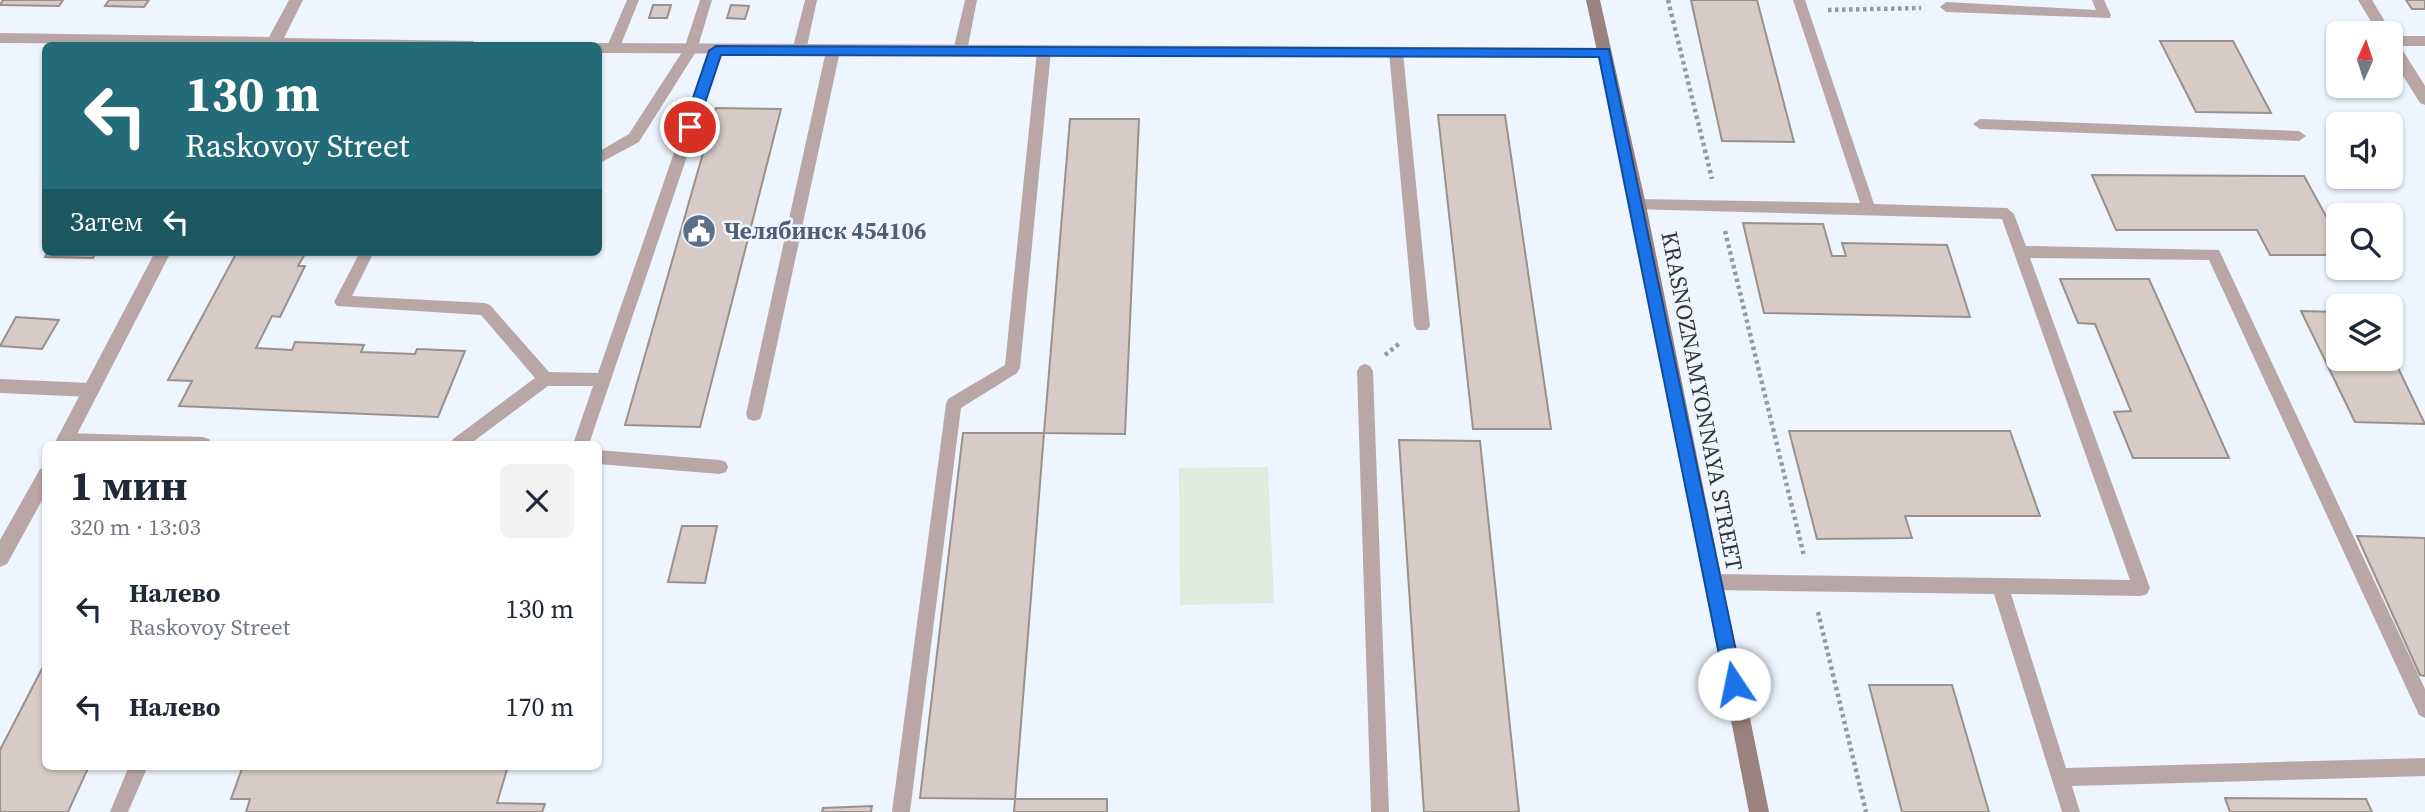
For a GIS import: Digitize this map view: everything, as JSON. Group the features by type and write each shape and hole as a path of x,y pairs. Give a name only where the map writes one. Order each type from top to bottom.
{"street":[{"path":"274,42 296,0"},
{"name":"KRASNOZNAMYONNAYA STREET","path":"1593,0 1638,205 1759,812"},
{"path":"2365,0 2378,21"},
{"path":"0,38 218,42"},
{"path":"606,49 1604,52"},
{"path":"2403,63 2425,99"},
{"path":"65,441 161,256"},
{"path":"0,558 42,482"}],"lane":[{"path":"606,49 633,0"},
{"path":"602,157 635,138 690,50 706,0"},
{"path":"799,51 811,0"},
{"path":"960,51 971,0"},
{"path":"1945,7 2105,15 2098,0"},
{"path":"1801,5 1869,209"},
{"path":"2403,41 2425,41"},
{"path":"582,441 716,51"},
{"path":"754,414 833,51"},
{"path":"901,812 954,404 1012,368 1044,51"},
{"path":"1396,52 1422,326"},
{"path":"1980,124 2299,136"},
{"path":"1638,205 2007,214 2141,588 1713,582"},
{"path":"2021,252 2214,254 2425,709"},
{"path":"366,256 342,302 485,309 545,379"},
{"path":"1365,371 1380,812"},
{"path":"463,441 545,379 603,380"},
{"path":"0,386 91,390"},
{"path":"602,457 720,467"},
{"path":"2000,586 2071,812"},
{"path":"2061,777 2425,767"},
{"path":"119,812 137,770"}],"path":[{"path":"1668,0 1866,812"},
{"path":"1801,5 1945,7"},
{"path":"1365,371 1422,326"}],"green space":[{"path":"1268,467 1274,603 1180,605 1179,468"}],"building":[{"path":"3,0 63,0 59,6 0,5"},
{"path":"109,0 149,0 144,7 105,6"},
{"path":"1691,0 1757,0 1794,142 1722,141"},
{"path":"2406,0 2425,0 2425,9 2412,9"},
{"path":"653,5 671,5 667,18 649,18"},
{"path":"731,5 749,6 745,19 727,18"},
{"path":"2160,41 2233,41 2271,113 2196,112"},
{"path":"716,108 781,109 700,427 625,425"},
{"path":"1438,115 1505,115 1551,429 1473,429"},
{"path":"1070,119 1139,119 1125,434 1044,433"},
{"path":"2092,175 2304,176 2326,216 2326,255 2270,255 2257,230 2116,230"},
{"path":"1743,223 1823,224 1832,256 1846,256 1842,243 1947,245 1970,317 1764,313"},
{"path":"46,256 94,256 93,258"},
{"path":"235,256 304,256 298,266 305,266 280,317 272,316 256,348 292,350 295,342 364,345 361,352 415,354 417,349 465,351 438,417 179,406 192,381 168,380"},
{"path":"2060,279 2149,279 2229,458 2133,458 2114,412 2131,411 2095,324 2078,323"},
{"path":"2301,311 2326,312 2326,362"},
{"path":"16,317 59,320 42,349 0,346"},
{"path":"2330,371 2400,371 2425,424 2355,422"},
{"path":"1789,431 2010,431 2040,516 1905,516 1912,538 1817,539"},
{"path":"963,433 1044,433 1015,799 920,798"},
{"path":"1399,440 1480,441 1519,812 1424,812"},
{"path":"682,526 717,526 705,583 668,582"},
{"path":"2357,536 2425,538 2425,676 2420,675"},
{"path":"42,669 42,770 87,770 68,812 0,812 0,750"},
{"path":"1869,685 1952,685 1989,812 1902,812"},
{"path":"242,770 507,770 497,803 545,804 542,812 246,812 250,799 231,799"},
{"path":"2225,798 2366,799 2372,812 2230,812"},
{"path":"1015,799 1107,799 1107,812 1014,812"},
{"path":"872,806 871,812 822,812 823,808"}],"place":[{"name":"Челябинск 454106","path":"699,231"}],"route":[{"path":"690,127 716,51 1604,52 1638,205 1734,684"}]}
